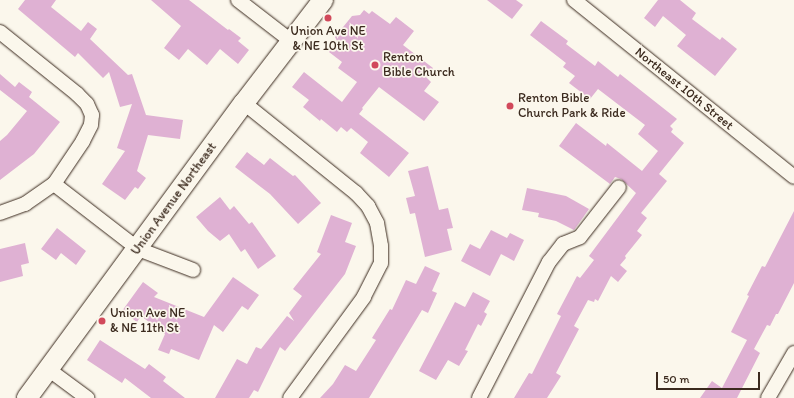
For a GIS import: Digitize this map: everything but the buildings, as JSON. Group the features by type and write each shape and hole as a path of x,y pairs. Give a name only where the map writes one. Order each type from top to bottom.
{"street":[{"path":"238,0 291,41"},
{"name":"Union Avenue Northeast","path":"27,398 244,103 323,0"},
{"name":"Northeast 10th Street","path":"574,0 794,177"},
{"path":"0,32 77,94 87,104 92,115 91,125 83,141 54,184 25,204 0,213"},
{"path":"244,103 356,193 368,206 377,223 381,246 380,263 364,297 290,398"},
{"path":"54,184 138,249 193,270"},
{"path":"479,398 549,262 563,244 580,238 619,187"},
{"path":"768,398 794,354"},
{"path":"48,369 87,398"}],"place":[{"name":"Union Ave NE & NE 10th St","path":"328,18"},
{"name":"Renton Bible Church","path":"375,65"},
{"name":"Renton Bible Church Park & Ride","path":"510,106"},
{"name":"Union Ave NE & NE 11th St","path":"102,321"}]}
